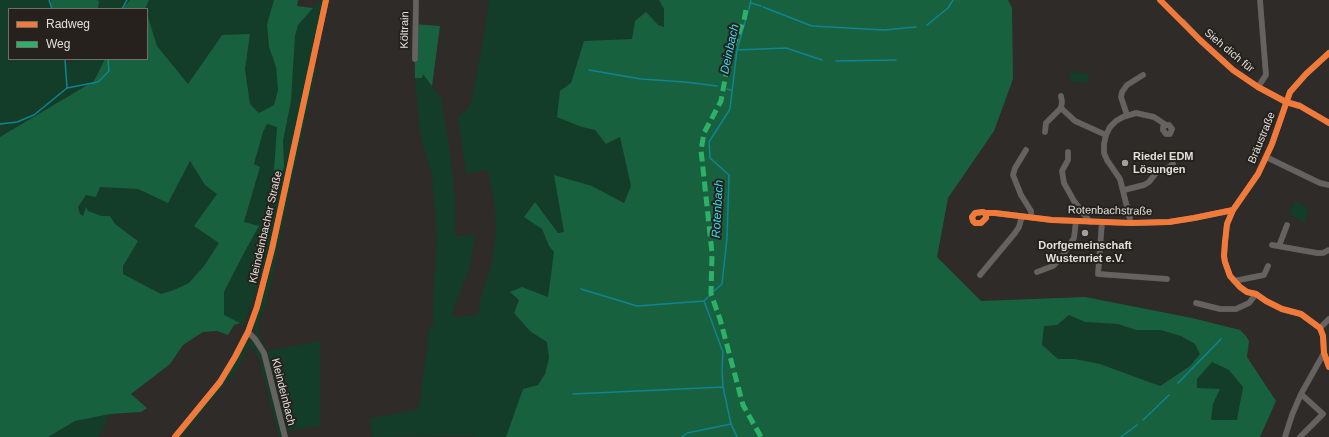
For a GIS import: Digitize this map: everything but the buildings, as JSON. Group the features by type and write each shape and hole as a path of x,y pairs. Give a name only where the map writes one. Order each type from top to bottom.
{"street":[{"name":"Kleindeinbacher Straße","path":"175,437 220,382 248,332 266,276 326,0"},
{"name":"Költrain","path":"415,59 416,0"},
{"path":"1258,87 1266,75 1260,0"},
{"name":"Sieh dich für","path":"1183,22 1233,70 1258,87 1286,102 1300,106 1329,124"},
{"name":"Bräustraße","path":"1320,328 1301,314 1282,309 1256,294 1246,292 1230,276 1224,256 1228,224 1233,210 1258,174 1266,158 1290,92 1323,57 1329,53"},
{"path":"1127,115 1121,97 1122,92 1127,84 1143,75"},
{"path":"1045,132 1046,123 1060,108 1062,102 1061,96"},
{"path":"1060,108 1075,120 1106,135"},
{"path":"1131,223 1124,190 1120,179 1107,160 1104,152 1106,135 1116,121 1127,115 1136,113 1154,117 1166,125"},
{"path":"1026,150 1015,168 1013,175 1021,195 1031,211 1031,217"},
{"path":"1068,152 1068,160 1062,171 1064,183 1074,201 1090,222"},
{"path":"1266,158 1320,183 1329,185"},
{"path":"1124,190 1144,185 1149,182 1156,173 1173,164"},
{"name":"Rotenbachstraße","path":"986,213 1052,220 1131,223 1169,222 1233,210"},
{"path":"980,275 1015,233 1019,227 1022,216"},
{"path":"1036,272 1053,266 1061,258 1074,238 1076,221"},
{"path":"1102,222 1098,274 1167,279"},
{"path":"1279,246 1287,225"},
{"path":"1272,245 1317,253 1323,253 1329,250"},
{"path":"1234,281 1264,275 1268,266"},
{"path":"1196,304 1220,309 1236,309 1249,303 1256,294"},
{"path":"1329,319 1320,328 1323,336 1324,353 1329,367"},
{"name":"Kleindeinbach","path":"248,332 255,339 264,353 285,437"},
{"path":"1285,437 1301,394 1324,353"},
{"path":"1300,437 1323,414 1301,394"}],"green space":[{"path":"0,0 51,0 51,8 8,8 8,60 64,60 72,63 73,60 104,60 94,81 0,137"},
{"path":"51,0 99,1 98,8 51,8"},
{"path":"97,0 130,0 123,8 98,8 99,1"},
{"path":"130,0 149,0 145,8 123,8"},
{"path":"149,0 274,0 267,24 269,47 276,67 278,90 274,105 259,113 250,104 245,69 250,34 222,35 188,84 157,46 148,17 148,8 145,8"},
{"path":"274,0 298,0 297,6 313,8 298,25 295,36 291,101 283,141 284,166 277,191 274,170 277,127 267,124 263,132 254,164 260,167 244,222 259,226 224,292 224,315 240,323 234,325 228,335 217,331 203,332 183,345 170,364 131,394 147,408 141,412 110,414 75,421 48,437 0,437 0,137 94,81 104,60 148,60 148,17 157,46 188,84 222,35 250,34 245,69 250,104 259,113 274,105 278,90 276,67 269,47 267,24","holes":["190,161 205,185 217,194 194,226 219,243 204,266 189,283 161,294 123,274 123,266 138,241 115,224 110,216 102,216 88,211 86,207 83,216 80,214 78,207 86,195 96,197 100,187 138,189 168,203"]},
{"path":"320,0 324,0 263,275 260,275 253,302 243,326 224,315 224,292 259,226 244,223 260,167 254,165 263,132 267,124 277,127 274,170 284,166 283,141 291,101 295,36 298,25"},
{"path":"489,0 659,0 664,9 665,27 635,21 632,39 584,41 571,83 582,127 595,130 606,144 620,137 631,186 624,203 592,186 555,176 564,232 558,233 535,202 524,216 542,229 549,246 554,252 548,297 522,287 519,299 531,332 547,342 549,358 545,374 538,385 523,389 506,437 372,437 370,418 411,411 419,407 429,327 432,326 433,323 437,236 432,176 420,133 415,78 422,78 423,74 441,98 451,159 455,197 455,236 475,235 470,268 453,309 453,317 478,315 480,301 493,258 496,226 494,201 488,170 466,174 458,117 468,109 472,99"},
{"path":"659,0 1008,0 1012,8 1013,79 994,131 948,198 937,257 981,301 1085,297 1192,318 1240,330 1249,341 1247,357 1276,401 1260,437 506,437 523,389 538,385 545,374 549,358 547,342 531,332 514,313 519,300 510,292 522,287 548,297 554,252 549,246 542,229 524,217 535,202 558,233 564,232 554,175 592,186 624,203 631,186 620,137 606,144 595,130 582,127 557,117 560,91 571,83 584,41 632,39 635,21 646,12 658,25 664,27 664,9","holes":["1069,315 1085,322 1118,324 1136,330 1161,330 1181,336 1195,344 1200,354 1190,366 1160,386 1100,364 1075,359 1058,359 1042,345 1044,326 1057,325","1212,362 1229,370 1243,387 1237,420 1211,420 1213,404 1220,389 1197,388 1197,379"]},
{"path":"414,24 440,26 432,86 423,74 422,78 415,78"},
{"path":"314,69 317,69 275,266 265,307 257,327 265,348 264,349 253,327 271,268"},
{"path":"1071,72 1089,74 1088,83 1069,81"},
{"path":"190,161 205,185 217,193 219,243 204,266 189,283 161,294 123,274 123,266 138,240 115,224 110,216 102,216 88,211 86,208 83,216 80,214 78,207 86,195 100,187 138,189 152,195"},
{"path":"1295,201 1308,208 1305,223 1289,214"},
{"path":"1069,315 1085,322 1118,324 1136,330 1161,330 1181,336 1195,344 1200,354 1190,366 1160,386 1100,364 1075,359 1058,359 1042,345 1044,326 1057,325"},
{"path":"250,340 254,341 263,357 284,437 279,437 260,361 254,349 250,346 235,372 181,437 177,437 210,399 224,380 245,342"},
{"path":"320,341 320,426 285,431 267,351"},
{"path":"1212,362 1229,370 1243,387 1237,420 1211,420 1213,404 1219,389 1197,389 1197,379"},
{"path":"110,414 101,434 97,437 48,437 75,421"}],"waterway":[{"path":"49,0 52,8"},
{"path":"123,8 127,0"},
{"name":"Deinbach","path":"749,9 751,0"},
{"path":"927,25 948,8 953,0"},
{"path":"751,3 761,6"},
{"path":"763,7 812,26 884,30 916,27"},
{"name":"Rotenbach","path":"714,291 722,284 727,238 729,175 710,158 709,142 730,109 737,50 748,11"},
{"path":"737,50 786,48 822,60"},
{"path":"65,60 67,88"},
{"path":"0,124 17,122 34,115 67,88 98,82 109,71 108,60"},
{"path":"836,61 896,60"},
{"path":"589,70 641,79 717,86"},
{"name":"Rotenbach","path":"727,89 731,90"},
{"path":"581,289 637,306 704,301"},
{"name":"Rotenbach","path":"708,297 704,301 723,352 723,387 731,424 737,437"},
{"path":"1178,383 1221,339"},
{"path":"573,394 723,387"},
{"path":"1143,420 1169,395"},
{"path":"682,437 687,433 731,424"},
{"path":"1121,437 1137,425"}],"marked path":[{"path":"746,10 744,20 729,57 721,101 704,133 701,150 712,253 711,294 720,319 743,405 761,437"}],"cycle path":[{"path":"175,437 220,382 248,332 257,307 272,249 326,0"},
{"path":"1160,0 1233,70 1258,87 1286,102 1300,106 1329,123"},
{"path":"1329,53 1306,74 1290,92 1272,144 1258,174 1233,210 1227,224 1224,256 1230,276 1240,287 1247,292 1256,294 1282,309 1301,314 1320,328 1323,336 1324,353 1329,367"},
{"path":"986,213 986,218 981,223 975,223 973,221 972,217 975,213 983,212 1052,220 1131,223 1169,222 1233,210"}],"place":[{"name":"Riedel EDM Lösungen","path":"1125,163"},
{"name":"Dorfgemeinschaft Wustenriet e.V.","path":"1085,233"}]}
